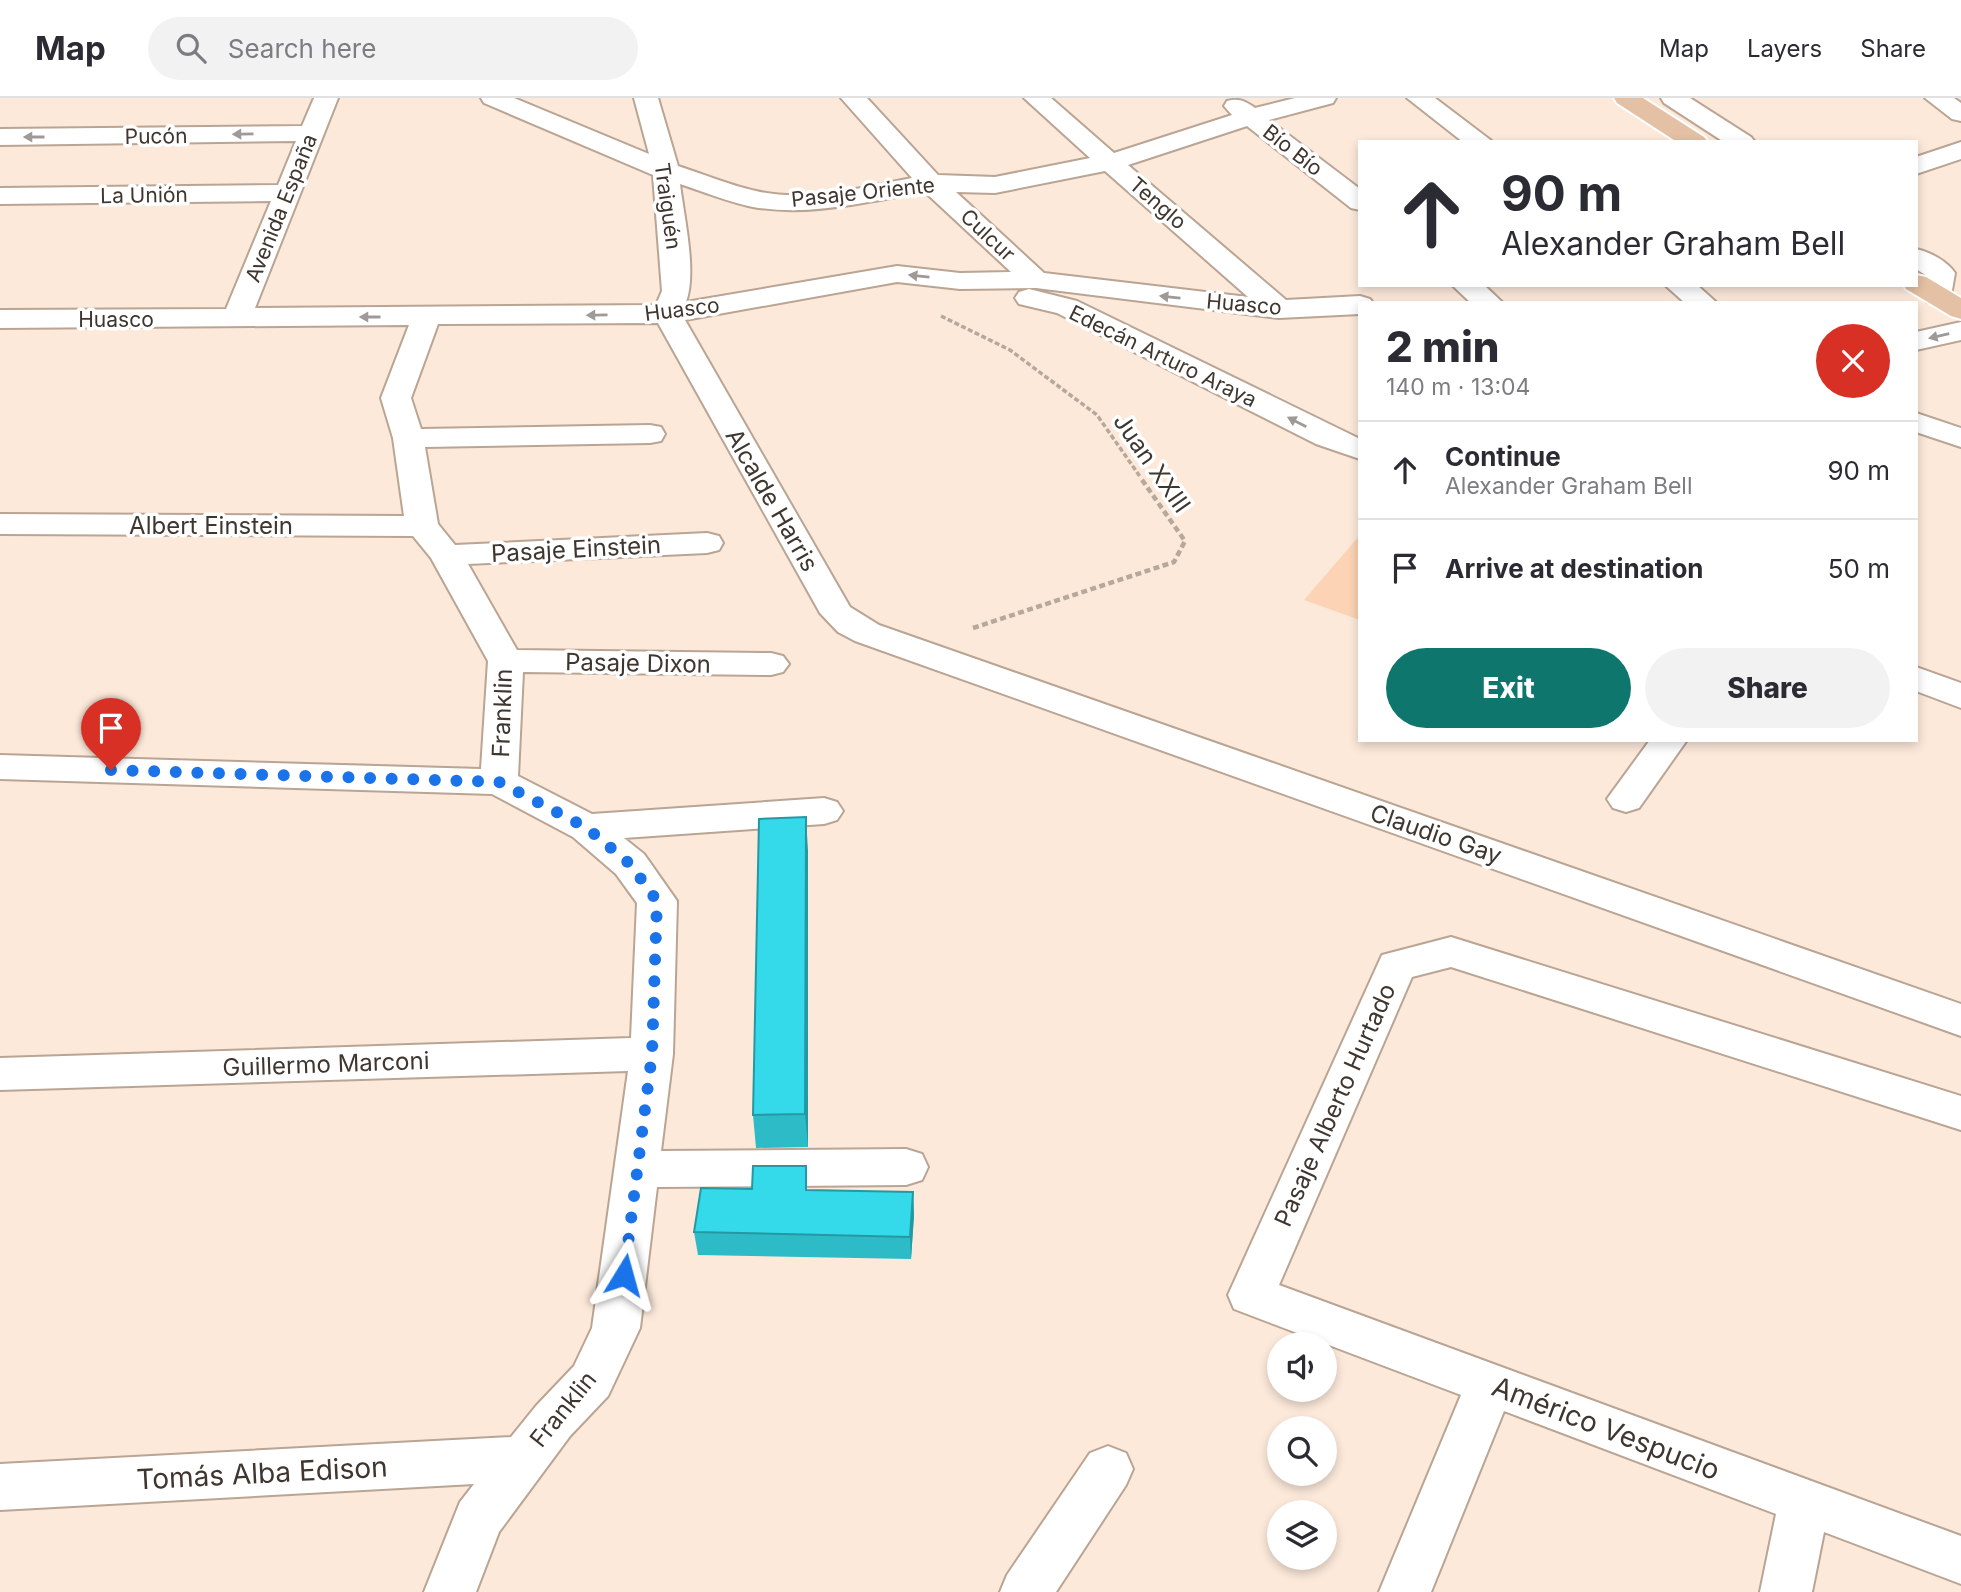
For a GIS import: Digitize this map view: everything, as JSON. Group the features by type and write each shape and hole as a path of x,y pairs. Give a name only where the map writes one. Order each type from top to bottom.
{"main road":[{"path":"1626,98 1692,140"}],"street":[{"name":"Avenida España","path":"237,318 326,98"},
{"name":"Pasaje Oriente","path":"493,98 666,171 754,199 794,203 823,201 931,183 995,185 1111,162 1250,117 1324,98"},
{"name":"Traiguén","path":"646,98 666,171 676,291 667,314"},
{"name":"Culcur","path":"853,98 931,183 1036,280"},
{"name":"Tenglo","path":"1036,98 1279,309"},
{"name":"Bío Bío","path":"1226,98 1358,200"},
{"path":"1419,98 1477,140"},
{"path":"1673,98 1739,140"},
{"path":"1937,98 1961,114"},
{"name":"Pucón","path":"0,137 312,133"},
{"path":"1918,165 1961,150"},
{"name":"La Unión","path":"0,196 288,193"},
{"path":"1918,258 1941,274 1938,296"},
{"name":"Huasco","path":"0,319 667,314 897,274 960,281 1036,280 1279,309 1358,305"},
{"name":"Edecán Arturo Araya","path":"960,281 1067,307 1327,437 1358,449"},
{"path":"1469,287 1486,301"},
{"path":"1682,287 1700,301"},
{"name":"Alcalde Harris","path":"667,314 837,613 867,633 911,648"},
{"name":"Franklin","path":"426,317 396,398 434,540 506,661 499,782 587,828 630,864 657,901 652,1054 617,1328 591,1381 553,1421 478,1519 450,1592"},
{"path":"1918,341 1961,331"},
{"path":"1918,423 1961,438"},
{"path":"408,438 650,434"},
{"name":"Albert Einstein","path":"0,524 434,540"},
{"name":"Pasaje Einstein","path":"434,540 707,543"},
{"name":"Claudio Gay","path":"911,648 1961,1020"},
{"name":"Pasaje Dixon","path":"506,661 771,664"},
{"path":"1918,679 1961,696"},
{"path":"1626,799 1668,742"},
{"path":"0,767 499,782"},
{"path":"587,828 824,811"},
{"name":"Pasaje Alberto Hurtado","path":"1251,1295 1396,966 1451,952 1961,1113"},
{"name":"Guillermo Marconi","path":"0,1074 652,1054"},
{"path":"638,1169 906,1167"},
{"name":"Américo Vespucio","path":"1251,1295 1961,1560"},
{"path":"1405,1592 1490,1384"},
{"name":"Tomás Alba Edison","path":"0,1487 523,1459"},
{"path":"1026,1592 1108,1469"},
{"path":"1786,1592 1804,1502"}],"path":[{"name":"Juan XXIII","path":"911,648 1174,562 1185,541 1097,415 1010,350 937,314"}],"shaded area":[{"path":"1358,537 1358,619 1304,600"}],"building":[{"path":"806,817 805,1114 753,1115 759,819"},
{"path":"753,1166 806,1166 806,1190 913,1192 910,1237 694,1232 701,1188 752,1189"}],"route":[{"path":"111,770 499,782 587,828 630,864 657,901 652,1054 624,1275"}]}
